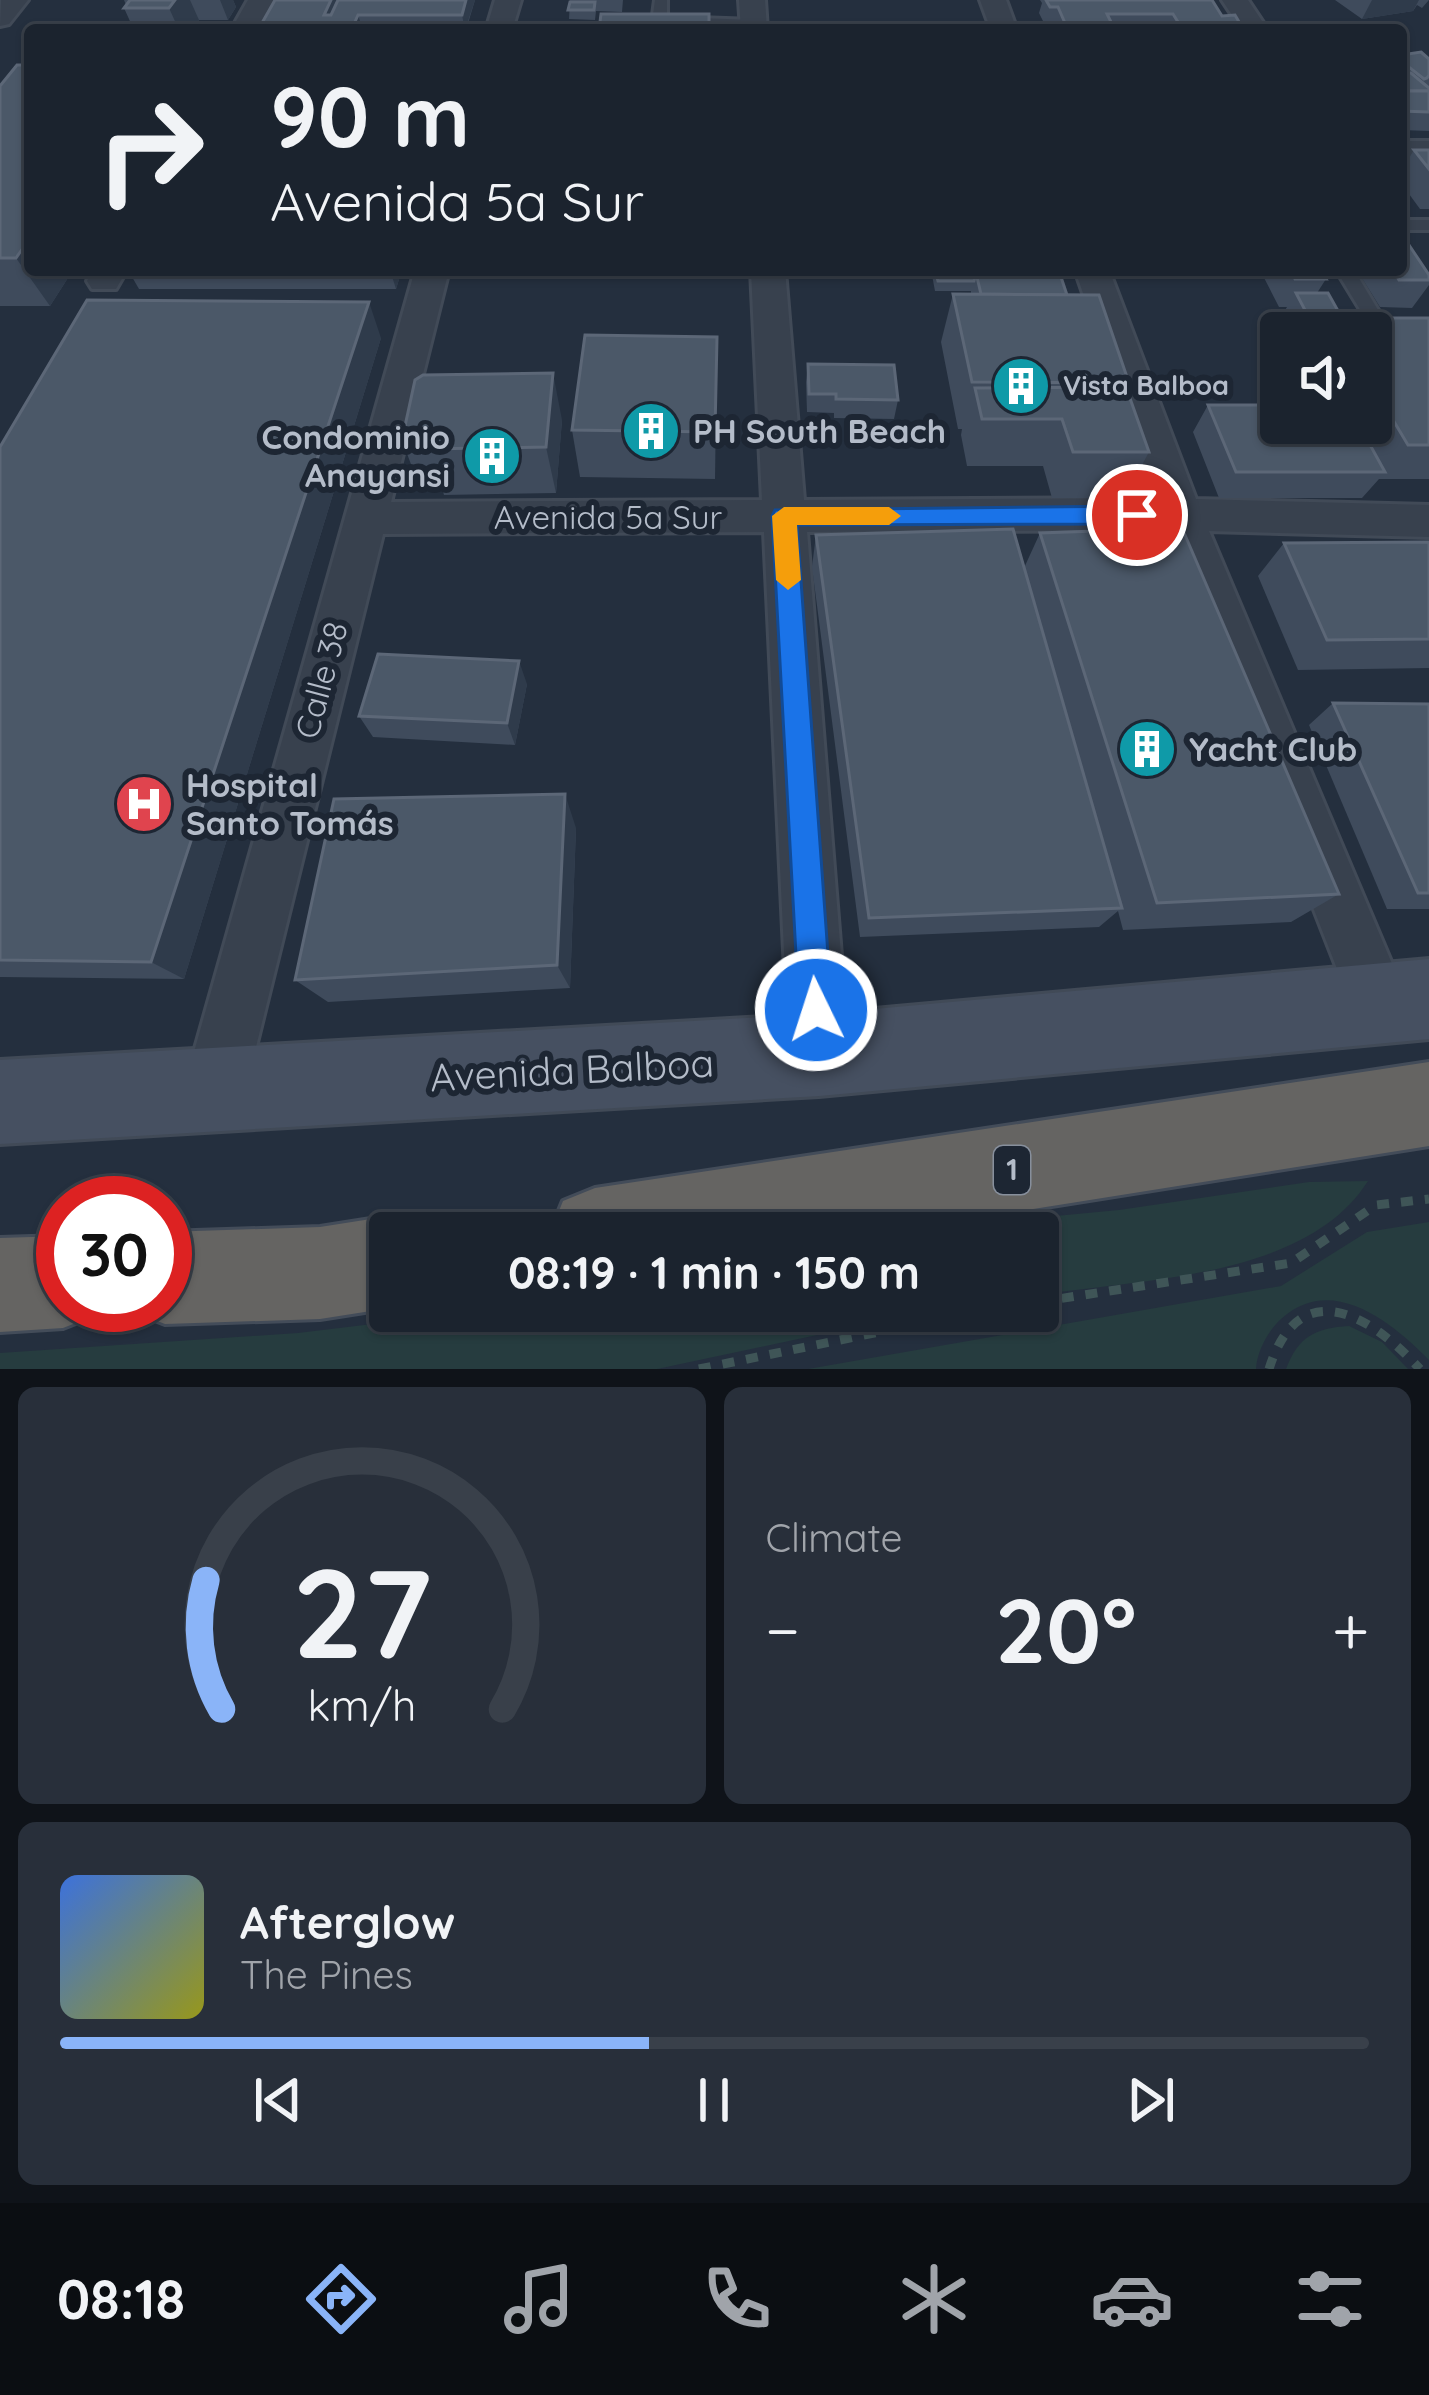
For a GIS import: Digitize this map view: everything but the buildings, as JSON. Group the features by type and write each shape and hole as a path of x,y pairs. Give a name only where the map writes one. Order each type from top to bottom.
{"highway":[{"name":"1","path":"731,1212 1429,1104"},
{"path":"192,1277 320,1273 369,1265"},
{"path":"0,1285 36,1283"}],"main road":[{"name":"Avenida Balboa","path":"0,1102 819,1055 1405,1002"}],"street":[{"path":"0,18 15,0"},
{"name":"Calle 38","path":"214,1091 430,276"},
{"path":"769,276 819,1055"},
{"path":"1094,276 1181,514 1405,1002"},
{"name":"Avenida 5a Sur","path":"363,518 1181,514 1429,521"}],"lane":[{"path":"661,0 660,15 667,21 753,18"},
{"path":"1348,276 1364,312"},
{"path":"1392,330 1405,330"}],"path":[{"path":"1059,1299 1292,1263 1376,1205 1429,1199"},
{"path":"1269,1369 1282,1332 1312,1313 1338,1312 1372,1324 1405,1350 1420,1369"},
{"path":"699,1369 863,1332"}],"green space":[{"path":"1368,1181 1341,1213 1305,1237 1264,1255 1172,1277 1059,1292 1059,1216 1309,1182"},
{"path":"1429,1222 1429,1360 1379,1318 1340,1301 1320,1301 1300,1306 1276,1324 1261,1348 1256,1369 808,1369 1019,1332 1059,1332 1059,1325 1281,1286 1367,1232"},
{"path":"369,1324 369,1332 831,1332 657,1369 0,1369 0,1353"},
{"path":"1349,1326 1382,1342 1408,1369 1286,1369 1309,1336"}],"slow traffic":[{"path":"788,580 784,516 889,516"}],"place":[{"name":"Vista Balboa","path":"1021,386"},
{"name":"PH South Beach","path":"651,431"},
{"name":"Condominio Anayansi","path":"492,456"},
{"name":"Yacht Club","path":"1147,749"},
{"name":"Hospital Santo Tomás","path":"144,804"}],"route":[{"path":"816,1010 784,516 1137,515"}]}
